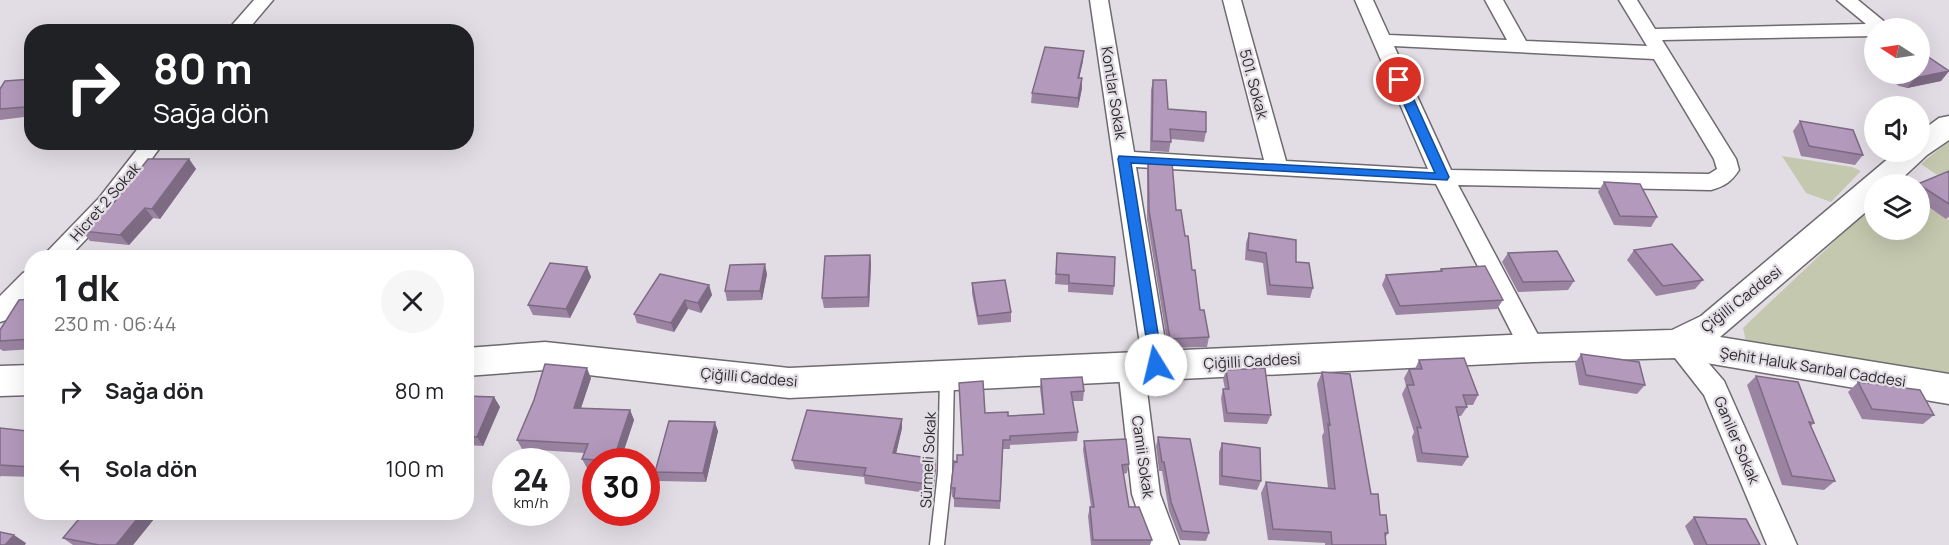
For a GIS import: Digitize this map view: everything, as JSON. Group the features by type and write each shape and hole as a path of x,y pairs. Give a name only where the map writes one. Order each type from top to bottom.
{"main road":[{"path":"1930,139 1949,125"},
{"name":"Çiğilli Caddesi","path":"1889,174 1903,162"},
{"name":"Çiğilli Caddesi","path":"474,361 545,356 789,383 1532,348 1677,344 1713,325 1864,196"},
{"name":"Şehit Haluk Sarıbal Caddesi","path":"1677,344 1949,389"},
{"path":"0,381 24,380"}],"street":[{"path":"242,24 264,0"},
{"name":"Kontlar Sokak","path":"1099,0 1124,159 1143,366"},
{"name":"501. Sokak","path":"1232,0 1277,168"},
{"path":"1364,0 1443,177 1532,348"},
{"path":"1494,0 1520,47"},
{"path":"1124,159 1443,177 1711,182 1722,178 1728,170 1725,159 1628,0"},
{"path":"1846,0 1869,18"},
{"path":"1381,40 1520,47 1655,44 1864,31"},
{"name":"Hicret 2 Sokak","path":"62,250 80,234 135,171 149,150"},
{"path":"0,312 24,287"},
{"name":"Ganiler Sokak","path":"1677,344 1715,389 1782,545"},
{"name":"Camii Sokak","path":"1143,366 1146,494 1164,545"}],"lane":[{"name":"Sürmeli Sokak","path":"937,545 945,472 947,376"}],"green space":[{"path":"1949,141 1949,183 1921,164 1930,162 1930,157"},
{"path":"1782,156 1852,167 1861,171 1831,202 1806,193"},
{"path":"1930,208 1949,220 1949,376 1746,341 1743,328 1864,213 1864,240 1930,240"}],"building":[{"path":"1045,47 1084,51 1078,78 1082,78 1078,98 1032,93"},
{"path":"1930,58 1949,71 1930,75"},
{"path":"24,80 24,107 0,109 0,89 5,81"},
{"path":"1153,80 1166,80 1168,109 1206,112 1206,132 1170,129 1171,142 1152,141"},
{"path":"1800,121 1853,130 1863,155 1809,146"},
{"path":"148,159 189,159 152,209 145,208 120,235 82,231 108,204 112,205"},
{"path":"1148,160 1172,162 1176,210 1181,210 1185,236 1188,236 1200,310 1204,310 1209,337 1170,339 1149,210"},
{"path":"1949,171 1949,204 1930,192 1930,179"},
{"path":"1604,182 1640,184 1657,217 1620,216"},
{"path":"1249,233 1296,240 1296,262 1309,263 1313,288 1270,285 1266,253 1248,250"},
{"path":"1672,244 1703,280 1663,286 1634,250"},
{"path":"1557,251 1574,281 1523,282 1508,253"},
{"path":"1057,253 1115,257 1114,286 1069,283 1069,275 1056,274"},
{"path":"870,255 868,297 822,298 825,256"},
{"path":"550,263 587,267 566,309 528,305"},
{"path":"765,264 760,291 725,291 730,265"},
{"path":"1485,266 1503,300 1400,306 1386,275 1442,271 1441,269"},
{"path":"660,274 709,285 698,303 685,300 671,323 634,314"},
{"path":"1005,280 1011,312 978,316 972,283"},
{"path":"19,300 24,300 24,340 0,341 0,330"},
{"path":"1581,354 1639,362 1645,385 1586,375"},
{"path":"1464,358 1478,395 1463,395 1467,407 1456,407 1468,457 1422,453 1417,427 1421,428 1407,385 1414,385 1409,369 1422,369 1419,360"},
{"path":"545,364 587,368 574,408 630,410 617,448 586,448 588,444 517,440 534,400"},
{"path":"1265,368 1271,415 1227,413 1223,389 1229,389 1226,370"},
{"path":"1322,372 1350,374 1371,494 1378,494 1380,515 1386,515 1388,533 1385,533 1386,545 1332,545 1331,532 1273,529 1266,482 1335,489 1328,424 1330,425"},
{"path":"1756,376 1798,382 1814,423 1809,422 1835,481 1792,476"},
{"path":"1082,377 1084,391 1071,392 1078,432 1010,436 1010,440 1003,440 1000,501 954,498 955,488 951,488 954,461 957,462 957,455 963,455 959,383 983,381 985,413 1008,412 1008,416 1044,414 1041,379"},
{"path":"1858,382 1920,390 1934,415 1872,409"},
{"path":"474,396 494,397 477,437 474,437"},
{"path":"807,410 902,419 893,453 935,459 933,485 864,475 866,468 792,460"},
{"path":"669,421 715,422 703,473 660,472 660,454"},
{"path":"0,428 24,431 24,466 0,465"},
{"path":"1158,437 1190,439 1209,533 1182,531 1171,502"},
{"path":"1126,439 1129,464 1122,465 1129,507 1139,507 1152,540 1093,540 1090,507 1094,507 1084,441"},
{"path":"1222,443 1260,448 1261,481 1222,476"},
{"path":"1694,517 1746,519 1760,545 1707,545"},
{"path":"78,520 136,520 116,545 99,545 63,538"},
{"path":"0,532 14,535 5,545 0,545"}],"route":[{"path":"1156,365 1124,159 1443,177 1399,80"}]}
